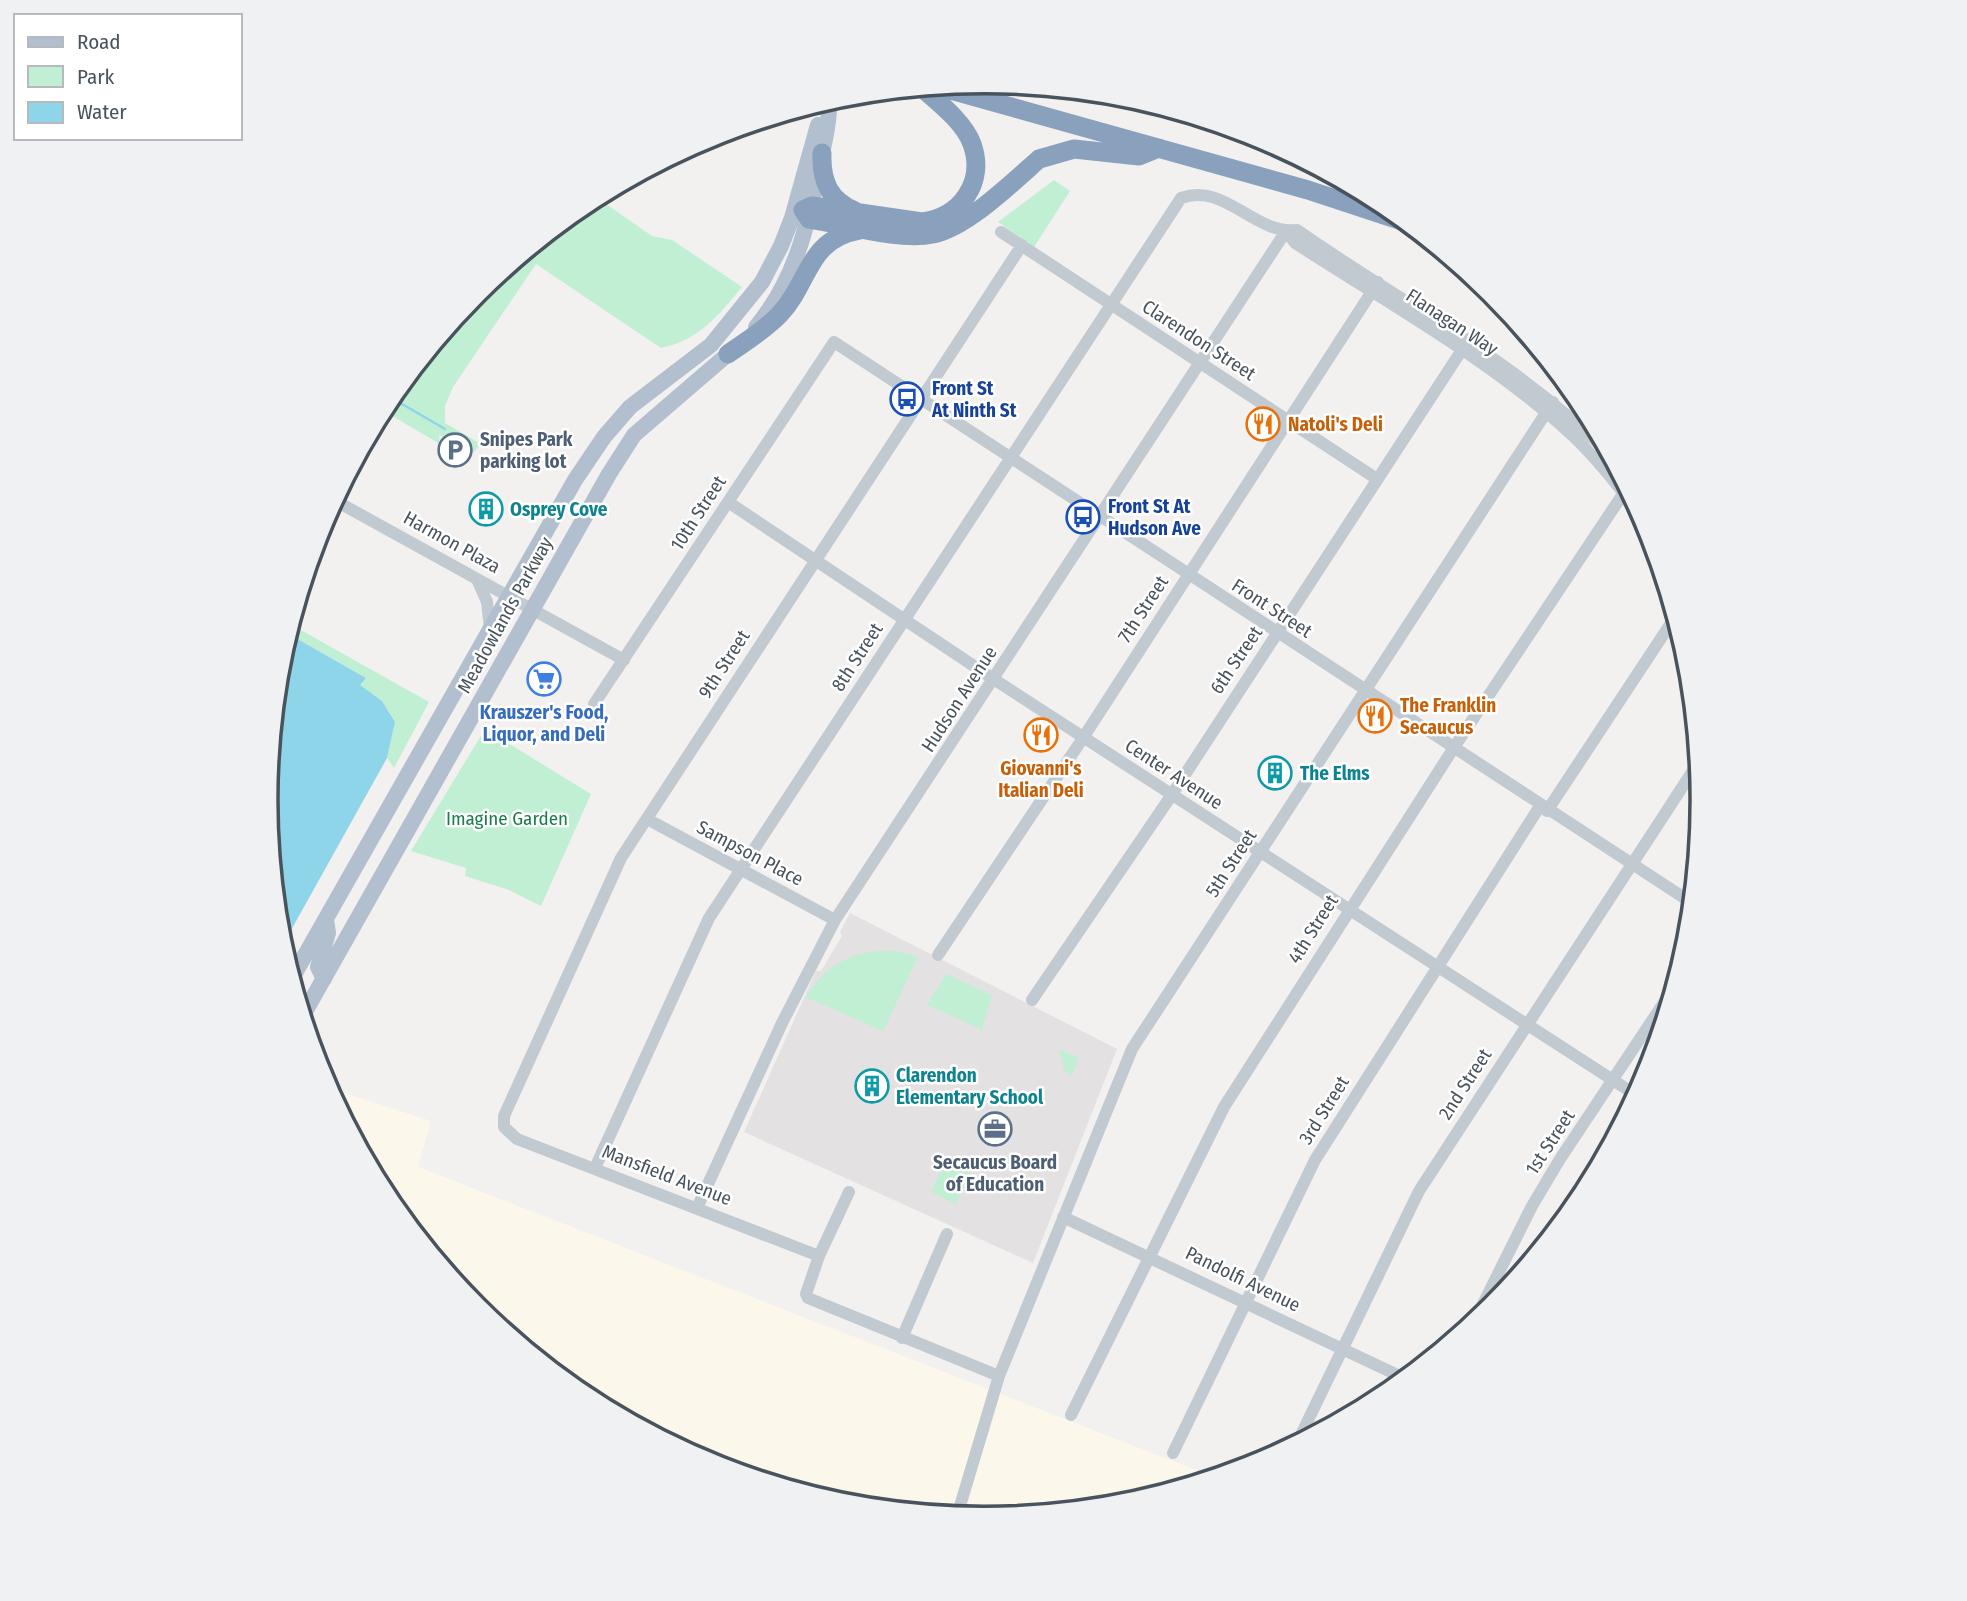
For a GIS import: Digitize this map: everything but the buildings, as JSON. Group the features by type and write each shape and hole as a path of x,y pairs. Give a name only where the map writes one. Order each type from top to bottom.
{"highway":[{"path":"970,95 1374,212"},
{"path":"719,349 782,313 813,258 826,243 870,222 939,220 955,210 969,194 975,177 972,143 950,114 931,97"},
{"path":"818,147 822,178 832,195 870,222"},
{"path":"808,212 870,222 923,235 952,228 1039,159 1056,152 1094,149 1139,156 1159,148"}],"main road":[{"name":"Meadowlands Parkway","path":"309,1006 609,474 634,435 719,349 777,254 818,147 828,112"},
{"name":"Meadowlands Parkway","path":"719,349 719,343 735,330 770,288 790,249 808,212 818,147"},
{"name":"Meadowlands Parkway","path":"298,967 575,480 604,437 630,407 719,349"},
{"path":"324,979 318,967 328,933 326,918"}],"street":[{"name":"Flanagan Way","path":"1193,193 1218,198 1271,228 1286,231 1295,243 1375,287 1420,317 1460,350 1511,377"},
{"name":"8th Street","path":"596,1168 709,918 1176,203 1193,193"},
{"name":"Hudson Avenue","path":"697,1208 782,1023 835,920 995,681 1286,231"},
{"name":"Clarendon Street","path":"1001,232 1377,479"},
{"name":"9th Street","path":"504,1127 504,1116 616,869 1021,245"},
{"name":"7th Street","path":"938,955 1083,738 1375,287"},
{"name":"Flanagan Way","path":"1420,317 1469,339 1550,407 1590,444 1601,459"},
{"name":"6th Street","path":"1032,1000 1171,796 1469,339"},
{"name":"Front Street","path":"834,342 1277,635 1682,897"},
{"name":"10th Street","path":"594,704 834,342"},
{"name":"5th Street","path":"960,1505 999,1376 1132,1049 1550,407"},
{"name":"Flanagan Way","path":"1590,444 1594,446"},
{"name":"4th Street","path":"1071,1415 1224,1107 1349,908 1620,495"},
{"name":"Center Avenue","path":"728,502 995,681 1627,1090"},
{"name":"Harmon Plaza","path":"342,505 624,660"},
{"path":"477,578 487,602 490,628"},
{"name":"3rd Street","path":"1173,1453 1315,1160 1437,965 1667,628"},
{"name":"2nd Street","path":"1303,1430 1419,1191 1689,777"},
{"name":"Sampson Place","path":"647,818 740,871 835,920"},
{"name":"1st Street","path":"1487,1295 1532,1206 1655,1016"},
{"name":"Mansfield Avenue","path":"504,1127 517,1139 819,1256"},
{"path":"849,1192 819,1256 806,1294 808,1298 999,1376"},
{"name":"Pandolfi Avenue","path":"1063,1217 1396,1373"},
{"path":"902,1338 947,1234"}],"shaded area":[{"path":"850,913 1117,1049 1033,1263 744,1132 816,971 821,971 842,936 840,932"},
{"path":"340,1092 431,1121 418,1167 1201,1472 1121,1493 1076,1500 1030,1505 937,1505 846,1493 757,1469 713,1453 671,1434 591,1388 554,1361 484,1300 423,1230 396,1193 372,1154"}],"green space":[{"path":"1054,180 1070,191 1034,247 998,222"},
{"path":"606,204 652,236 672,240 742,287 716,317 697,333 661,348 536,264 453,387 445,406 445,423 481,444 473,453 439,435 440,444 391,416 396,408 423,371 484,301 554,240"},
{"path":"299,629 429,702 394,768 387,758 395,722 382,701 359,685 366,678 297,639"},
{"name":"Imagine Garden","path":"485,729 591,794 541,906 509,890 465,876 466,868 411,851"},
{"path":"897,951 918,957 883,1031 806,997 823,975 844,960 869,952"},
{"path":"946,974 992,995 981,1033 979,1028 927,1005"},
{"path":"1059,1049 1079,1058 1072,1076 1064,1070"},
{"path":"946,1161 970,1173 956,1204 931,1192"}],"water":[{"path":"297,639 366,678 360,685 382,701 395,722 387,758 290,932 279,847 279,754 291,663"}],"waterway":[{"path":"400,403 445,429"}],"place":[{"name":"Front St At Ninth St","path":"907,399"},
{"name":"Natoli's Deli","path":"1263,424"},
{"name":"Snipes Park parking lot","path":"455,450"},
{"name":"Osprey Cove","path":"486,509"},
{"name":"Front St At Hudson Ave","path":"1083,517"},
{"name":"Krauszer's Food, Liquor, and Deli","path":"544,679"},
{"name":"The Franklin Secaucus","path":"1375,716"},
{"name":"Giovanni's Italian Deli","path":"1041,735"},
{"name":"The Elms","path":"1275,773"},
{"name":"Clarendon Elementary School","path":"872,1086"},
{"name":"Secaucus Board of Education","path":"995,1129"}]}
